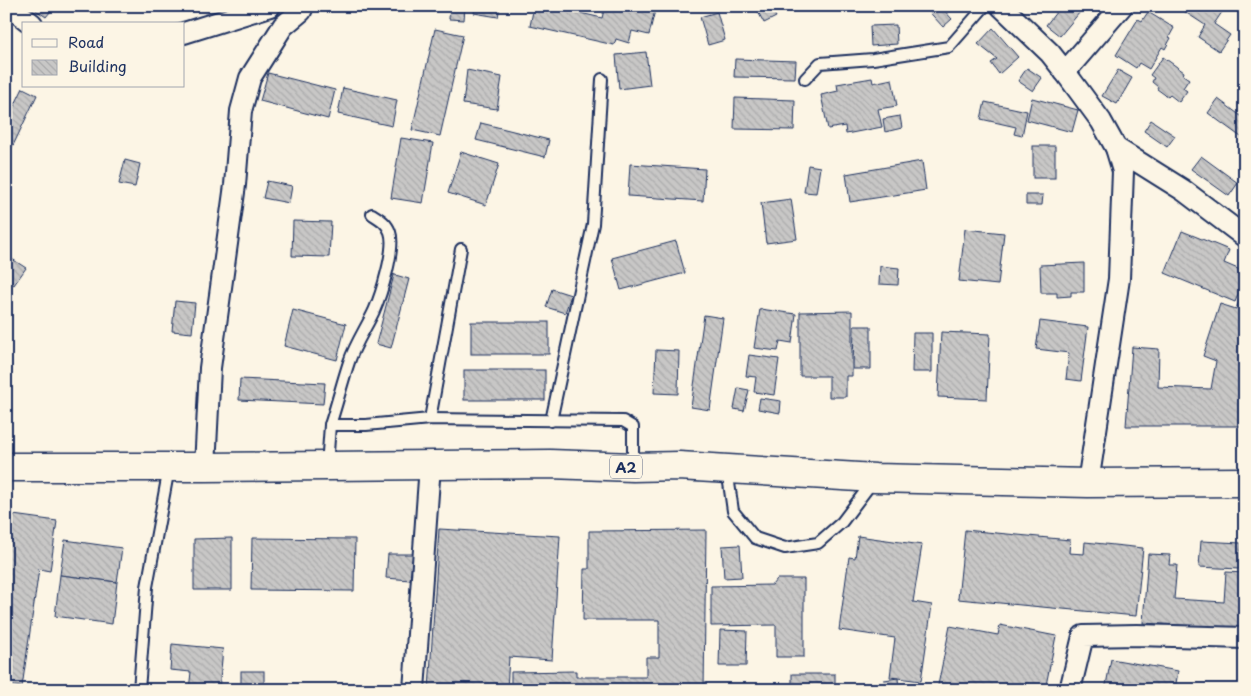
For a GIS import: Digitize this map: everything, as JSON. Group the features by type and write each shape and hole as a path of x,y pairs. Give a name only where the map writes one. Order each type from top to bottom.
{"main road":[{"name":"A2","path":"6,466 205,467 550,464 727,468 875,478 1088,483 1245,482"}],"street":[{"path":"9,6 29,22"},
{"path":"185,33 270,6"},
{"path":"205,467 210,368 235,184 241,111 250,78 283,26 303,6"},
{"path":"1001,6 1050,52 1066,72 1102,121 1116,148 1123,170 1119,279 1088,483"},
{"path":"1066,72 1122,6"},
{"path":"1116,148 1183,190 1245,237"},
{"path":"414,690 430,465"},
{"path":"1070,690 1083,636 1137,635 1245,638"}],"lane":[{"path":"805,79 820,63 873,59 949,47 985,6"},
{"path":"551,421 593,224 602,79"},
{"path":"327,466 330,425 349,362 358,340 375,310 391,254 391,233 385,222 372,214"},
{"path":"430,419 461,249"},
{"path":"330,425 366,425 430,419 623,421 634,427 633,467"},
{"path":"139,690 147,587 170,467"},
{"path":"727,468 733,511 755,538 785,548 818,543 842,522 875,478"}],"building":[{"path":"30,6 53,6 54,7 46,17"},
{"path":"450,6 465,7 464,20 449,19"},
{"path":"475,6 500,6 498,17 474,13"},
{"path":"534,6 550,6 602,18 605,6 616,8 617,6 656,6 649,35 632,31 629,43 616,39 614,45 530,26"},
{"path":"755,6 770,6 776,17 764,23"},
{"path":"924,6 940,6 952,19 943,27"},
{"path":"1061,6 1085,6 1060,36 1046,25"},
{"path":"1179,6 1226,6 1214,24 1230,35 1219,51 1198,37 1205,25 1179,8"},
{"path":"717,12 725,40 708,45 700,17"},
{"path":"1148,12 1174,28 1165,49 1162,47 1149,69 1139,63 1136,68 1116,55 1138,19 1142,21"},
{"path":"896,25 897,44 871,46 870,26"},
{"path":"993,28 1018,57 999,74 991,63 997,59 978,44"},
{"path":"435,29 463,35 440,136 412,130"},
{"path":"646,52 650,85 619,89 616,55"},
{"path":"1163,57 1184,72 1183,75 1189,79 1183,88 1187,91 1179,102 1157,89 1158,87 1152,82 1154,78 1150,75"},
{"path":"735,59 796,61 795,78 734,77"},
{"path":"1027,68 1042,78 1033,91 1018,81"},
{"path":"467,70 502,77 497,109 463,104"},
{"path":"1118,70 1132,78 1117,104 1102,96"},
{"path":"268,73 335,90 328,119 260,101"},
{"path":"872,78 873,83 892,79 897,106 878,109 882,127 846,134 845,126 828,129 821,95 838,91 837,84"},
{"path":"23,88 37,95 9,154 6,153 6,123"},
{"path":"343,88 397,100 392,126 338,114"},
{"path":"735,98 795,100 794,130 734,129"},
{"path":"1032,98 1078,110 1072,132 1027,120"},
{"path":"1218,99 1245,119 1245,140 1208,113"},
{"path":"985,102 1027,111 1022,136 1014,134 1016,127 981,119"},
{"path":"900,116 902,128 885,132 883,119"},
{"path":"1151,120 1175,136 1167,147 1144,131"},
{"path":"481,123 549,140 545,157 476,140"},
{"path":"401,138 433,143 423,203 391,198"},
{"path":"1033,146 1055,146 1055,178 1033,178"},
{"path":"461,152 499,164 486,205 448,193"},
{"path":"1201,156 1238,183 1229,196 1191,169"},
{"path":"125,160 140,164 135,187 119,184"},
{"path":"922,161 926,190 850,202 846,174"},
{"path":"630,164 705,169 703,201 628,196"},
{"path":"808,165 820,167 816,193 804,192"},
{"path":"267,181 292,186 289,203 263,198"},
{"path":"1026,195 1043,195 1042,205 1026,205"},
{"path":"791,199 797,239 766,243 761,203"},
{"path":"293,221 331,222 329,257 292,256"},
{"path":"965,229 1004,233 998,285 959,281"},
{"path":"1182,231 1229,250 1224,263 1245,272 1245,278 1235,302 1165,273"},
{"path":"676,241 685,273 621,290 612,258"},
{"path":"6,255 26,268 14,285 6,280"},
{"path":"1084,263 1084,292 1071,292 1071,296 1057,297 1057,293 1041,293 1040,265"},
{"path":"880,266 899,268 898,285 879,284"},
{"path":"392,274 409,279 391,348 376,344 394,275"},
{"path":"552,289 571,295 565,313 546,307"},
{"path":"1242,293 1245,294 1245,426 1126,426 1132,347 1159,349 1158,387 1211,389 1216,361 1203,356 1220,304 1236,309"},
{"path":"175,301 195,303 192,333 172,331"},
{"path":"760,309 796,314 792,343 780,341 778,351 754,348"},
{"path":"293,310 346,324 337,360 284,346"},
{"path":"852,311 852,376 846,376 846,397 829,397 829,376 800,376 800,312"},
{"path":"704,315 723,318 710,410 691,407"},
{"path":"1040,321 1088,327 1081,381 1066,379 1069,353 1036,349"},
{"path":"471,322 549,322 549,354 471,354"},
{"path":"854,326 871,326 871,369 853,369"},
{"path":"941,332 990,334 987,399 938,397"},
{"path":"913,333 932,333 932,372 912,372"},
{"path":"656,350 679,351 678,394 654,393"},
{"path":"749,355 779,359 774,395 754,392 756,377 746,376"},
{"path":"464,370 545,370 545,400 464,400"},
{"path":"240,379 325,383 323,404 239,400"},
{"path":"738,388 749,390 744,411 734,409"},
{"path":"760,398 781,401 780,413 758,409"},
{"path":"6,514 57,521 50,571 39,569 22,687 6,685"},
{"path":"439,529 560,536 552,660 509,657 507,690 429,690"},
{"path":"706,530 704,690 511,690 511,672 576,671 576,677 646,677 646,657 659,657 659,620 583,620 584,569 589,569 589,531"},
{"path":"965,530 1070,540 1069,553 1084,554 1085,542 1143,548 1136,616 958,599"},
{"path":"858,536 922,545 913,602 932,605 921,681 890,677 895,638 839,630 849,557 855,558"},
{"path":"232,538 232,590 194,590 194,539"},
{"path":"252,538 355,539 354,591 251,590"},
{"path":"65,540 122,548 117,582 60,575"},
{"path":"1201,541 1241,543 1239,569 1199,567"},
{"path":"740,545 742,577 724,578 722,546"},
{"path":"388,554 413,554 410,580 386,578"},
{"path":"1148,554 1170,555 1169,565 1177,565 1174,599 1224,602 1226,572 1245,573 1245,629 1143,623"},
{"path":"60,575 117,582 112,624 55,616"},
{"path":"777,579 804,579 804,657 776,657 776,625 711,626 711,586 772,585"},
{"path":"1000,625 1056,636 1045,690 937,690 950,626 998,635"},
{"path":"720,630 747,631 746,666 719,666"},
{"path":"172,644 223,649 219,690 189,690 191,672 170,670"},
{"path":"1111,659 1178,671 1175,690 1105,690"},
{"path":"241,671 264,671 264,690 241,690"},
{"path":"792,674 835,674 835,690 792,690"},
{"path":"898,678 899,690 886,690 884,680"},
{"path":"95,684 111,687 110,690 94,690"}]}
